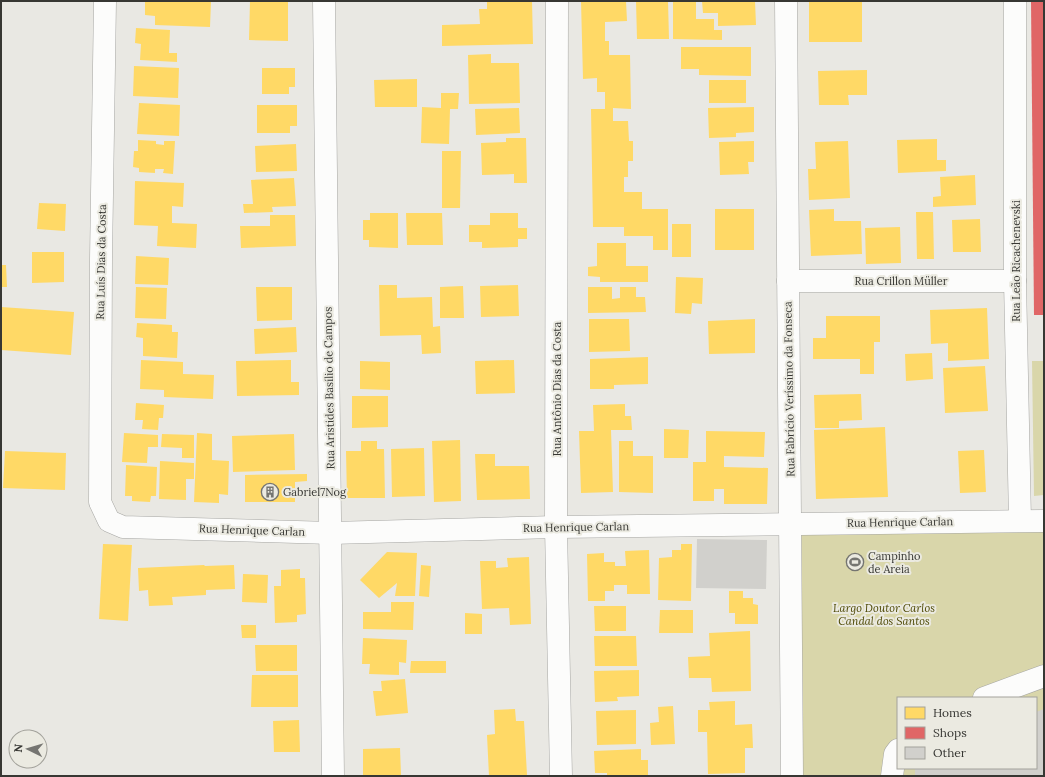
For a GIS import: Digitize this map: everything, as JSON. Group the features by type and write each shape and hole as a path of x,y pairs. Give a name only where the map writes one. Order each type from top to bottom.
{"street":[{"name":"Rua Luís Dias da Costa","path":"105,1 101,259 100,502 109,521"},
{"name":"Rua Aristides Basílio de Campos","path":"324,1 333,776"},
{"name":"Rua Antônio Dias da Costa","path":"557,1 556,527 561,776"},
{"name":"Rua Fabrício Veríssimo da Fonseca","path":"786,1 792,776"},
{"name":"Rua Leão Ricachenevski","path":"1015,1 1015,281 1020,520"},
{"name":"Rua Crillon Müller","path":"788,281 1015,281"},
{"name":"Rua Henrique Carlan","path":"109,521 123,526 331,533 556,527 1020,520 1044,521"},
{"path":"987,697 1044,676"},
{"path":"892,776 895,754 897,751"}],"green space":[{"path":"1032,361 1044,361 1044,495 1034,496"},
{"name":"Largo Doutor Carlos Candal dos Santos","path":"1044,529 1044,776 799,776 798,530"}],"building: Homes":[{"path":"145,1 211,1 210,27 155,25 155,16 145,15"},
{"path":"250,1 288,1 288,41 249,40"},
{"path":"487,1 532,1 533,44 442,46 442,25 480,24 479,9 487,9"},
{"path":"581,1 626,1 627,21 605,22 605,41 609,41 609,55 630,55 631,109 613,108 613,121 628,121 629,141 633,141 633,161 628,161 628,177 624,177 624,192 642,192 642,209 668,209 668,250 653,250 653,236 624,236 624,227 593,227 591,109 605,109 605,92 597,92 597,78 583,79"},
{"path":"636,1 668,1 669,39 637,39"},
{"path":"673,1 696,1 696,19 714,19 714,30 722,30 722,40 673,39"},
{"path":"702,1 755,1 756,25 718,26 718,13 703,13"},
{"path":"809,1 862,1 862,42 809,42"},
{"path":"136,28 170,30 169,53 177,53 177,62 140,60 141,44 135,43"},
{"path":"681,47 751,47 751,76 699,75 699,69 681,69"},
{"path":"491,54 491,63 519,63 520,103 469,104 468,55"},
{"path":"134,66 179,68 178,98 133,96"},
{"path":"262,68 295,68 295,87 289,87 289,94 262,94"},
{"path":"867,70 867,95 848,95 849,105 819,105 818,71"},
{"path":"417,79 417,107 375,107 374,80"},
{"path":"709,80 746,80 746,103 709,103"},
{"path":"441,93 459,93 458,109 450,109 449,144 421,143 422,107 441,108"},
{"path":"139,103 180,105 179,136 137,134"},
{"path":"257,105 297,105 297,126 290,126 290,133 257,133"},
{"path":"754,107 754,132 736,133 736,137 709,138 708,108"},
{"path":"519,108 520,133 476,135 475,109"},
{"path":"506,138 526,138 527,183 514,183 514,174 482,175 481,143 506,142"},
{"path":"937,139 937,160 946,160 946,171 898,173 897,140"},
{"path":"138,140 156,141 156,144 164,145 164,141 175,141 173,174 163,173 164,169 155,169 155,173 139,172 139,168 133,167 134,151 138,151"},
{"path":"754,141 754,162 748,162 749,174 720,175 719,142"},
{"path":"848,141 850,198 809,200 808,169 816,169 815,142"},
{"path":"296,144 297,171 256,172 255,146"},
{"path":"442,151 461,151 460,208 442,208"},
{"path":"975,175 976,205 933,207 933,197 941,196 940,177"},
{"path":"294,178 296,206 272,207 273,212 244,213 243,204 253,204 251,180"},
{"path":"135,181 184,183 183,207 172,206 172,223 197,224 196,248 157,246 158,226 134,225"},
{"path":"39,203 66,204 65,231 37,229"},
{"path":"715,209 754,209 754,250 715,250"},
{"path":"834,209 834,221 861,221 862,254 811,256 809,210"},
{"path":"916,212 933,212 934,259 917,259"},
{"path":"370,213 398,213 398,248 369,247 369,240 363,240 363,220 370,220"},
{"path":"406,213 442,213 443,245 407,245"},
{"path":"490,213 518,213 518,228 527,228 527,239 518,239 518,247 482,248 482,242 469,242 469,225 490,225"},
{"path":"270,215 295,215 296,246 241,248 240,226 270,226"},
{"path":"980,219 981,252 953,252 952,220"},
{"path":"672,224 691,224 691,257 672,257"},
{"path":"900,227 901,263 866,264 865,228"},
{"path":"597,243 626,243 626,266 648,266 648,282 600,282 600,277 588,276 588,267 597,266"},
{"path":"32,252 64,252 64,282 32,283"},
{"path":"136,256 169,258 168,285 135,284"},
{"path":"1,265 6,265 7,287 1,287"},
{"path":"676,277 703,278 702,304 692,303 691,314 675,313"},
{"path":"379,285 397,285 397,298 432,297 433,327 440,326 441,353 422,354 421,335 380,336"},
{"path":"518,285 519,316 481,317 480,286"},
{"path":"463,286 464,318 440,318 440,287"},
{"path":"136,287 167,288 166,319 135,318"},
{"path":"256,287 292,287 292,320 257,321"},
{"path":"588,287 612,287 612,299 620,298 620,287 636,287 636,297 645,297 646,312 588,313"},
{"path":"1,307 74,312 71,355 1,350"},
{"path":"987,308 989,359 948,361 948,343 931,344 930,310"},
{"path":"826,316 880,316 880,342 874,342 874,374 860,374 860,359 813,359 813,338 826,338"},
{"path":"589,319 629,319 630,351 589,352"},
{"path":"755,319 755,353 709,354 708,321"},
{"path":"137,323 172,325 172,332 178,332 177,358 143,356 143,338 136,337"},
{"path":"296,327 297,352 255,354 254,329"},
{"path":"932,353 933,379 906,381 905,354"},
{"path":"648,357 648,384 614,385 614,389 590,389 590,359"},
{"path":"141,360 183,362 183,374 214,375 213,399 164,397 164,390 140,389"},
{"path":"291,360 291,382 299,382 299,395 237,396 236,361"},
{"path":"514,360 515,393 476,394 475,361"},
{"path":"360,361 390,362 390,390 360,389"},
{"path":"985,366 988,411 945,413 943,368"},
{"path":"861,394 862,420 839,421 839,428 815,428 814,395"},
{"path":"352,396 388,396 388,427 352,428"},
{"path":"136,403 164,405 163,418 159,418 158,430 142,429 143,420 135,420"},
{"path":"625,404 625,416 631,416 632,430 611,430 613,492 581,493 579,431 594,431 593,405"},
{"path":"885,427 888,497 816,499 814,430"},
{"path":"664,429 689,430 688,458 664,458"},
{"path":"706,431 765,432 764,457 724,456 724,467 768,468 767,504 724,504 724,489 714,489 714,501 693,501 693,462 706,462"},
{"path":"124,433 158,435 158,447 148,447 147,463 122,462"},
{"path":"197,433 212,434 212,460 229,461 228,495 219,494 219,503 194,502"},
{"path":"162,434 194,435 194,458 182,458 182,448 161,447"},
{"path":"294,434 295,470 233,472 232,436"},
{"path":"460,440 461,501 434,502 432,441"},
{"path":"361,441 377,441 377,449 384,449 385,498 347,498 346,451 361,451"},
{"path":"619,441 633,441 633,456 653,456 653,493 619,492"},
{"path":"424,448 425,496 392,497 391,449"},
{"path":"984,450 986,492 960,493 958,451"},
{"path":"5,451 66,453 65,490 3,488"},
{"path":"475,454 495,454 495,466 529,466 530,499 477,500"},
{"path":"160,461 194,463 194,479 186,479 186,500 159,499"},
{"path":"126,465 157,467 156,496 151,496 150,502 132,501 132,496 125,496"},
{"name":"Gabriel7Nog","path":"307,474 307,481 295,482 295,502 245,502 245,475"},
{"path":"103,544 132,545 128,621 99,619"},
{"path":"681,544 692,544 691,601 658,600 659,558 672,557 672,550 681,550"},
{"path":"649,550 650,594 627,594 627,585 614,585 614,591 605,591 605,601 588,601 587,554 604,553 604,562 615,562 615,566 626,566 625,551"},
{"path":"387,552 417,553 415,596 395,596 397,583 379,598 360,580"},
{"path":"529,557 531,624 510,625 509,608 482,609 480,561 496,561 496,568 508,567 507,558"},
{"path":"234,565 235,589 206,590 206,595 172,597 173,605 149,606 148,590 139,591 138,568"},
{"path":"421,565 431,566 429,597 419,596"},
{"path":"300,569 300,578 305,578 306,614 297,615 297,622 275,623 274,586 281,586 281,570"},
{"path":"243,574 268,575 267,603 242,602"},
{"path":"729,591 743,591 743,598 753,598 753,604 758,605 758,624 735,624 735,613 729,613"},
{"path":"391,602 414,602 413,630 363,629 363,612 391,612"},
{"path":"594,606 626,606 626,631 595,631"},
{"path":"660,610 693,610 693,633 659,633"},
{"path":"465,613 482,614 482,634 465,634"},
{"path":"241,625 256,625 256,638 242,638"},
{"path":"750,631 751,691 712,692 711,678 689,678 688,657 710,656 709,633"},
{"path":"594,636 636,636 637,666 595,666"},
{"path":"363,638 407,640 406,663 399,662 399,675 369,674 370,664 362,664"},
{"path":"255,645 297,645 297,671 256,671"},
{"path":"411,661 446,661 446,673 410,673"},
{"path":"639,670 639,696 617,697 618,701 595,702 594,671"},
{"path":"252,675 298,675 298,707 251,707"},
{"path":"405,679 408,713 376,716 373,691 382,691 381,681"},
{"path":"735,701 735,725 752,724 753,748 745,748 745,773 708,774 707,732 698,732 698,710 710,710 709,702"},
{"path":"673,706 675,744 651,745 650,723 659,722 658,707"},
{"path":"515,709 516,721 524,721 527,775 489,776 487,735 495,734 494,710"},
{"path":"636,710 636,744 597,745 596,711"},
{"path":"299,720 300,752 274,752 273,721"},
{"path":"400,748 401,775 363,776 363,749"},
{"path":"641,749 641,760 648,760 648,776 607,776 607,773 595,773 594,751"}],"building: Shops":[{"path":"1031,1 1044,1 1044,315 1034,315"}],"building: Other":[{"path":"697,539 767,540 766,589 696,588"},
{"path":"1044,709 1044,776 915,776 915,769 1037,769 1037,712"}],"place":[{"name":"Gabriel7Nog","path":"270,492"},
{"name":"Campinho de Areia","path":"855,562"}]}
